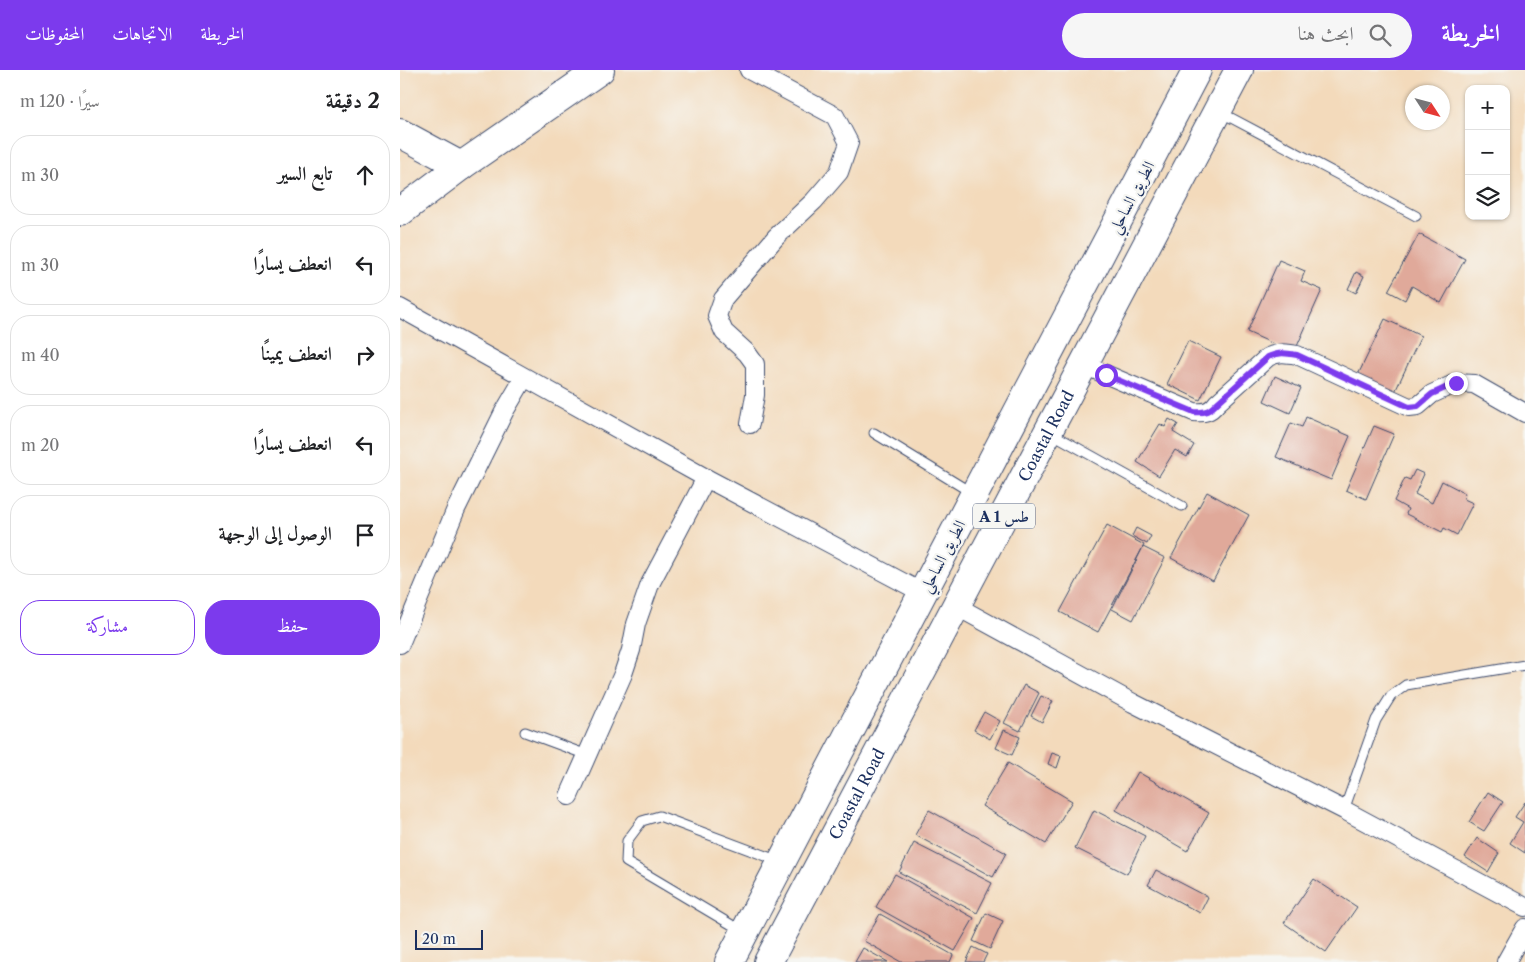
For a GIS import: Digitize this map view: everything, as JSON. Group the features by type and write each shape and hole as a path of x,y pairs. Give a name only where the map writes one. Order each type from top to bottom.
{"main road":[{"path":"400,212 461,166 600,70"},
{"name":"الطريق الساحلي","path":"729,962 1197,70"},
{"name":"Coastal Road","path":"768,962 1239,70"},
{"path":"400,133 461,166"},
{"path":"1080,294 1110,316"}],"street":[{"path":"749,70 835,116 849,143 839,172 814,201 776,237 723,300 717,316 724,332 747,353 755,364 755,395 750,424"},
{"path":"400,308 706,478 922,593"},
{"path":"1084,365 1194,412 1205,413 1212,409 1268,357 1284,352 1297,355 1409,407 1418,406 1432,394 1456,383 1474,384 1525,413"},
{"path":"400,644 456,509 504,412 524,378"},
{"path":"569,796 622,674 650,584 706,478"},
{"path":"956,606 1133,702 1344,810 1525,908"},
{"path":"1506,962 1525,928"}],"lane":[{"path":"1218,111 1416,216"},
{"path":"1049,432 1182,506"},
{"path":"874,433 974,494"},
{"path":"1344,810 1376,720 1391,696 1406,685 1525,665"},
{"path":"525,732 587,755"},
{"path":"744,933 626,862 627,841 642,821 658,816 782,862"}],"building":[{"path":"1419,234 1465,259 1441,303 1412,286 1405,300 1388,291"},
{"path":"1279,260 1305,271 1301,281 1322,290 1294,353 1247,332"},
{"path":"1356,272 1364,276 1356,293 1348,289"},
{"path":"1385,319 1421,336 1393,396 1356,379"},
{"path":"1188,341 1221,357 1200,400 1167,384"},
{"path":"1275,376 1301,388 1290,413 1264,401"},
{"path":"1306,417 1350,436 1331,480 1276,457 1291,423 1302,427"},
{"path":"1169,419 1178,424 1173,432 1194,445 1187,457 1175,450 1159,476 1137,462 1160,424 1165,427"},
{"path":"1374,426 1394,434 1366,499 1346,490"},
{"path":"1415,470 1424,474 1415,494 1432,503 1442,481 1465,493 1464,499 1473,503 1457,535 1444,528 1442,532 1406,514 1408,509 1394,501 1405,478 1410,480"},
{"path":"1207,492 1249,515 1213,581 1171,558"},
{"path":"1107,525 1144,545 1098,632 1060,612"},
{"path":"1136,528 1151,536 1147,544 1132,536"},
{"path":"1143,547 1165,558 1133,620 1112,609"},
{"path":"1024,685 1039,693 1020,731 1004,723"},
{"path":"1041,696 1053,701 1042,722 1031,716"},
{"path":"984,712 1000,721 990,739 974,730"},
{"path":"1004,730 1020,737 1012,755 996,748"},
{"path":"1052,753 1061,756 1057,768 1048,764"},
{"path":"1008,763 1072,801 1046,844 982,806"},
{"path":"1138,772 1209,813 1187,851 1116,810"},
{"path":"1488,792 1503,802 1484,831 1469,822"},
{"path":"1525,802 1525,853 1510,843 1523,822 1515,817"},
{"path":"929,810 1006,853 993,877 915,835"},
{"path":"1094,810 1145,836 1127,874 1075,848"},
{"path":"1477,838 1499,853 1488,872 1465,857"},
{"path":"914,843 992,883 977,913 899,872"},
{"path":"1156,870 1208,897 1200,913 1148,885"},
{"path":"895,874 974,918 955,951 876,907"},
{"path":"1314,879 1357,907 1326,952 1284,923"},
{"path":"986,913 1003,921 990,949 973,941"},
{"path":"880,914 953,955 950,962 901,962 864,941"},
{"path":"973,947 987,954 983,962 966,962"},
{"path":"863,948 888,962 855,962"}],"route":[{"path":"1106,375 1194,412 1205,413 1212,409 1268,357 1284,352 1297,355 1409,407 1418,406 1432,394 1456,383"}]}
